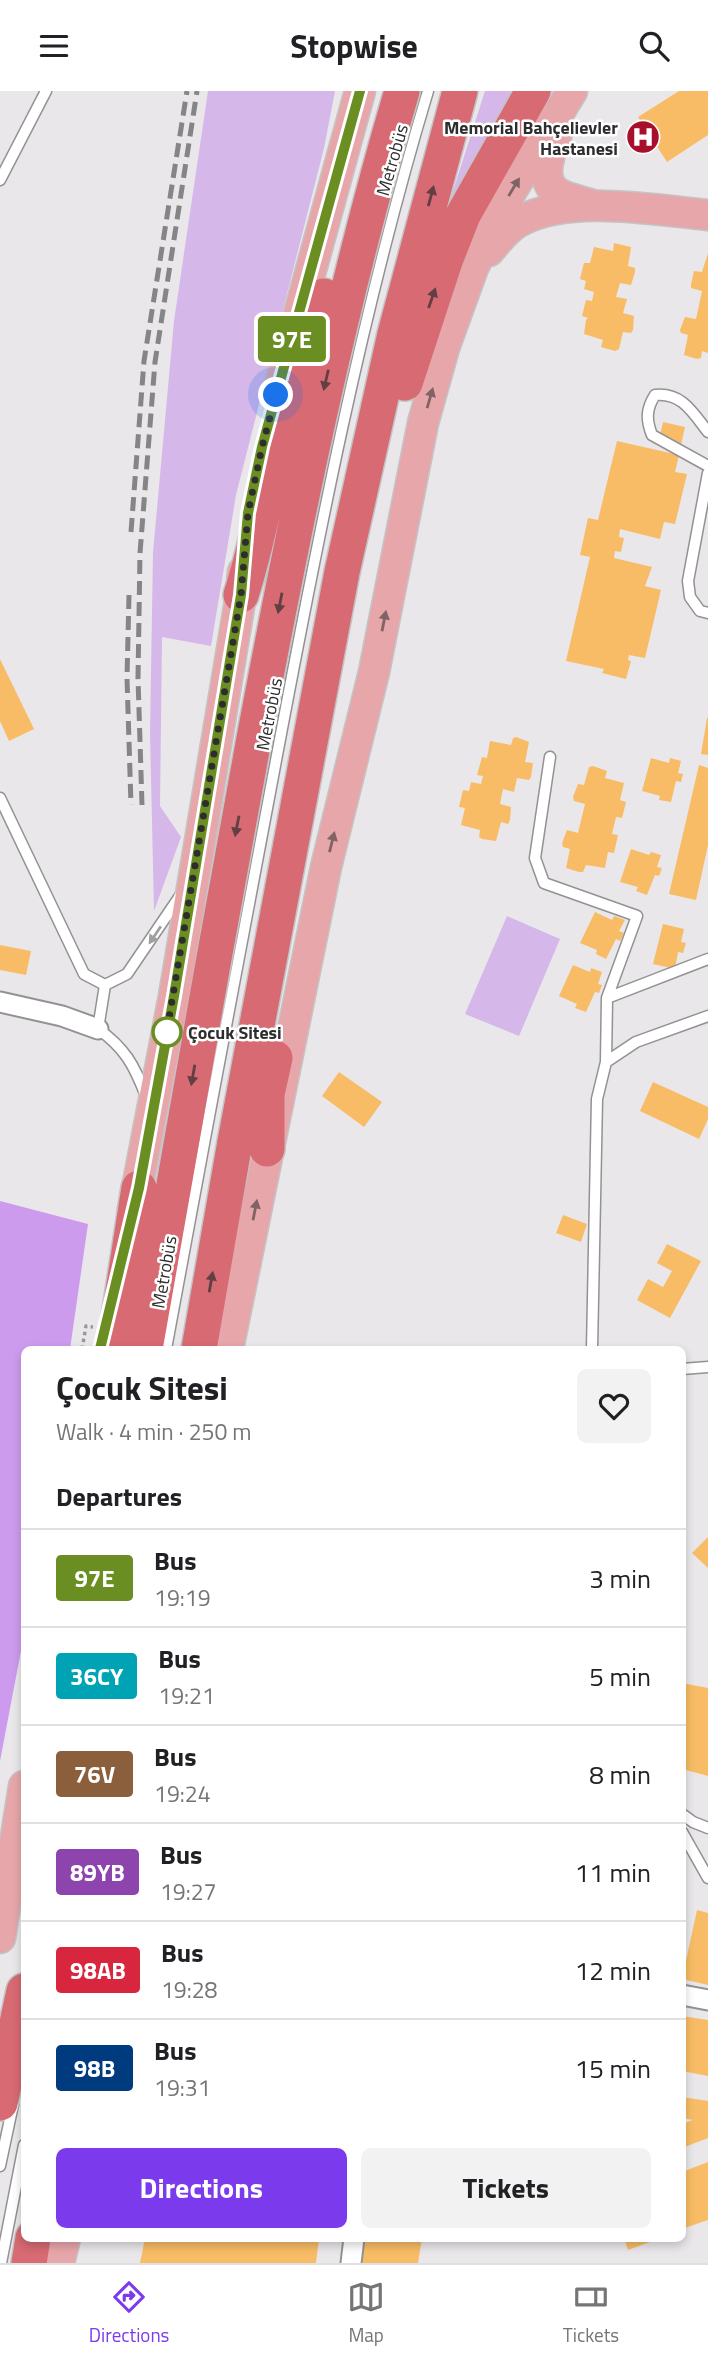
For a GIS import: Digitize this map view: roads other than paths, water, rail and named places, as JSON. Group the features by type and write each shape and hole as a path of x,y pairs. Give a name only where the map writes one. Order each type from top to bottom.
{"highway":[{"path":"146,1346 222,907 293,538 338,326 402,91"},
{"path":"201,1346 342,572 395,334 460,91"},
{"path":"342,572 377,472 427,312 463,215 533,91"},
{"path":"241,595 257,547 274,464 295,389 350,210 377,148 393,125"},
{"path":"267,1149 267,1094 301,908 321,758 318,697"},
{"path":"114,1346 139,1188"},
{"path":"8,2098 21,2011"},
{"path":"29,2263 32,2242"}],"main road":[{"path":"347,140 352,91"},
{"path":"93,1338 139,1188 241,595 248,513 262,447 359,91"},
{"path":"572,91 547,166 547,180 556,192 592,205"},
{"path":"229,1346 326,867 374,672 423,423 444,348 473,268 503,205 572,91"},
{"path":"473,268 519,221 544,212 592,205 708,215"},
{"path":"0,1938 21,1805"},
{"path":"59,2263 64,2242"}],"street":[{"path":"0,1002 62,1016 98,1029"},
{"path":"686,1996 708,2000"},
{"path":"351,2263 354,2242"}],"lane":[{"path":"0,180 46,91"},
{"name":"Metrobüs","path":"167,1346 325,500 366,318 428,91"},
{"path":"708,432 685,402 664,394 654,395 649,404 647,421 652,435 708,465"},
{"path":"708,473 688,581 690,597 700,611 708,613"},
{"path":"550,757 535,858 544,883 637,916 607,997 606,1062 597,1099 592,1346"},
{"path":"0,798 84,974 105,985"},
{"path":"105,985 127,974 192,878"},
{"path":"607,997 708,959"},
{"path":"105,985 98,1029 117,1042 131,1063 152,1111"},
{"path":"606,1062 636,1042 708,1016"},
{"path":"686,1369 708,1367"},
{"path":"686,1817 708,1828"},
{"path":"686,1839 708,1878"},
{"path":"0,2166 8,2098"},
{"path":"1,2263 21,2160"}],"railway":[{"path":"131,532 144,361 187,91"},
{"path":"142,805 138,678 140,553 155,362 197,91"},
{"path":"129,595 127,678 131,805"}],"place":[{"name":"Memorial Bahçelievler Hastanesi","path":"643,137"},
{"name":"Çocuk Sitesi","path":"167,1032"}]}
